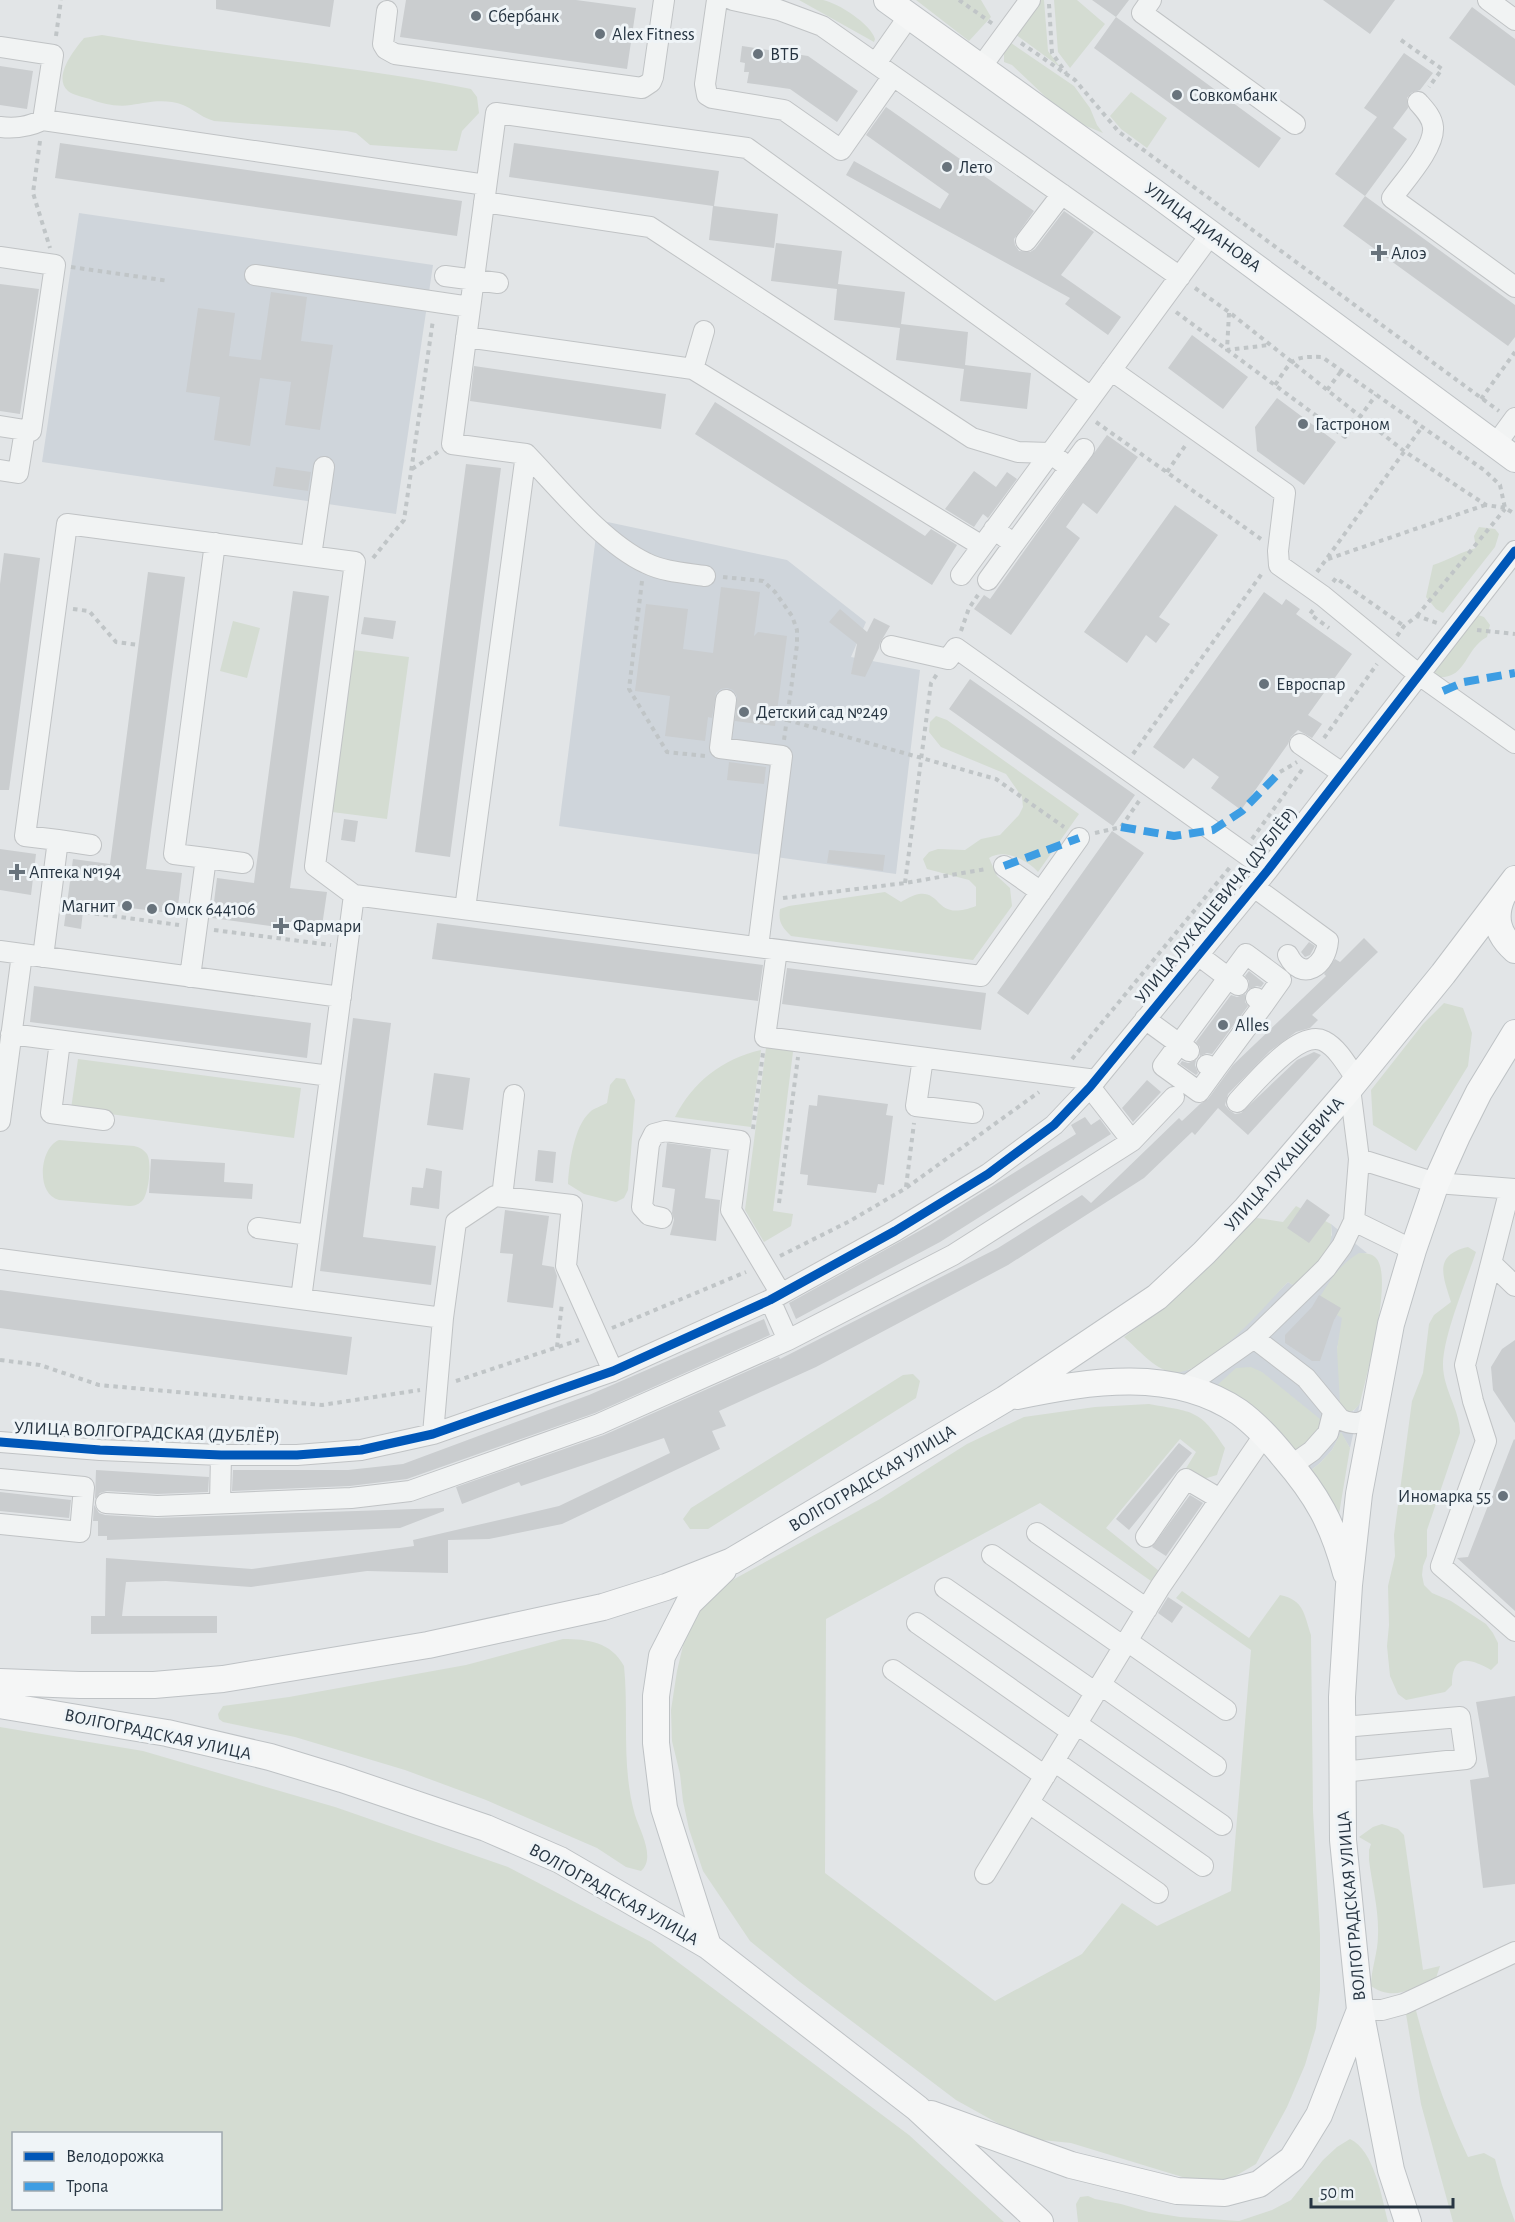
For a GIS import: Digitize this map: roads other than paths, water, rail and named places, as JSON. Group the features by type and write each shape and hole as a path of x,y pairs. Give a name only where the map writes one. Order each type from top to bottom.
{"main road":[{"name":"УЛИЦА ДИАНОВА","path":"887,0 1211,234 1505,452"},
{"path":"1509,886 1497,908 1497,924 1503,939 1515,950"},
{"name":"УЛИЦА ЛУКАШЕВИЧА","path":"1005,1399 1157,1297 1204,1253 1246,1209 1354,1084 1443,974 1509,886"},
{"path":"1349,1584 1359,1494 1374,1413 1392,1324 1413,1250 1436,1183 1457,1136 1479,1092 1515,1033"},
{"path":"1005,1399 1068,1386 1116,1381 1156,1382 1184,1388 1210,1397 1229,1407 1265,1434 1292,1465 1321,1505 1338,1543 1349,1584"},
{"name":"ВОЛГОГРАДСКАЯ УЛИЦА","path":"0,1682 80,1685 166,1684 223,1679 417,1647 603,1607 666,1587 732,1561 1005,1399"},
{"path":"708,1946 664,1808 656,1743 656,1696 662,1656 689,1603 732,1561"},
{"name":"ВОЛГОГРАДСКАЯ УЛИЦА","path":"1349,1584 1342,1697 1343,1840 1360,2010 1391,2169 1408,2222"},
{"name":"ВОЛГОГРАДСКАЯ УЛИЦА","path":"0,1705 167,1733 270,1757 486,1828 560,1860 708,1946 917,2108 1040,2222"},
{"path":"917,2108 1071,2165 1177,2191 1225,2193 1259,2184 1292,2159 1319,2115 1360,2010"}],"street":[{"path":"387,11 383,44 386,49 395,54 642,88 651,82 653,77 664,0"},
{"path":"717,0 705,84 707,95 712,98 784,110 841,150 893,76"},
{"path":"733,0 779,10 822,26 1180,276"},
{"path":"981,67 1030,0"},
{"path":"1151,0 1142,12 1294,124"},
{"path":"1488,0 1515,20"},
{"path":"876,63 909,15"},
{"path":"0,47 53,55 43,120"},
{"path":"1418,102 1429,114 1433,127 1432,140 1392,198 1515,287"},
{"path":"705,576 668,571 645,563 597,527 526,454 452,444 496,112 747,148 1086,404"},
{"path":"0,127 14,129 43,120 485,193 650,227 972,438 1018,452 1050,453 1070,468"},
{"path":"1026,241 1062,194"},
{"path":"961,575 1211,234"},
{"path":"0,257 55,265 31,431 0,426"},
{"path":"255,275 470,307"},
{"path":"445,276 498,283"},
{"path":"693,369 704,331"},
{"path":"466,337 693,369 982,546"},
{"path":"1111,370 1285,493 1278,551 1279,565 1418,674 1515,743"},
{"path":"1505,452 1515,418"},
{"path":"0,470 18,473 25,430"},
{"path":"988,580 1084,449"},
{"path":"465,909 526,454"},
{"path":"311,556 324,467"},
{"path":"91,845 25,836 67,524 355,562 315,866 354,895 981,976 1079,838"},
{"path":"994,530 1014,544"},
{"path":"215,543 174,854 243,863"},
{"name":"УЛИЦА ЛУКАШЕВИЧА (ДУБЛЁР)","path":"895,1232 988,1174 1054,1125 1093,1083 1268,870 1515,550"},
{"path":"891,646 948,659 956,648 1268,870"},
{"path":"726,700 720,748 782,756 764,900 767,948 765,1037 1058,1075 1093,1083 1132,1141"},
{"path":"1300,744 1342,773"},
{"path":"43,957 58,840"},
{"path":"190,976 206,858"},
{"path":"1004,866 1041,892"},
{"path":"1254,887 1328,941 1327,951 1320,963 1313,968 1303,970 1293,965 1288,955"},
{"path":"301,1299 354,895"},
{"path":"0,951 341,997"},
{"path":"0,1120 22,954"},
{"path":"1246,954 1281,980 1260,1001 1211,1067 1199,1092 1163,1066 1184,1048 1233,982 1246,954"},
{"path":"1198,955 1233,982"},
{"path":"1145,1019 1184,1048"},
{"path":"11,1034 330,1076"},
{"path":"1184,1388 1254,1338 1326,1268 1342,1246 1354,1221 1359,1159 1354,1084 1326,1041 1317,1038 1307,1039 1277,1060 1237,1102"},
{"path":"60,1041 51,1113 104,1120"},
{"path":"923,1058 916,1106 973,1113"},
{"path":"502,1197 514,1095"},
{"path":"106,1503 157,1506 351,1498 410,1491 599,1424 788,1340 953,1255 1132,1141 1174,1097"},
{"path":"662,1218 649,1215 642,1207 649,1144 654,1134 665,1131 740,1141 731,1210 764,1264 788,1340"},
{"path":"1359,1159 1436,1183 1512,1189 1465,1365 1473,1401 1486,1441 1441,1566 1515,1631"},
{"path":"433,1434 443,1317 456,1222 495,1196 572,1205 566,1266 613,1371"},
{"path":"1354,1221 1413,1250"},
{"path":"258,1228 309,1235"},
{"name":"УЛИЦА ВОЛГОГРАДСКАЯ (ДУБЛЁР)","path":"0,1442 100,1450 221,1455 297,1455 361,1450 433,1434 613,1371 776,1297 895,1232"},
{"path":"0,1259 443,1317"},
{"path":"1491,1263 1515,1286"},
{"path":"1254,1338 1306,1378 1333,1413 1347,1423 1357,1424 1366,1421 1374,1413"},
{"path":"1292,1465 1312,1451 1328,1433 1333,1413"},
{"path":"985,1874 1147,1609 1265,1434"},
{"path":"220,1503 221,1455"},
{"path":"0,1479 84,1487 80,1532 0,1524"},
{"path":"1146,1537 1186,1479 1220,1499"},
{"path":"1037,1533 1147,1609"},
{"path":"992,1555 1226,1710"},
{"path":"945,1588 1216,1766"},
{"path":"917,1623 1222,1825"},
{"path":"893,1670 1203,1866"},
{"path":"1342,1772 1466,1759 1460,1717 1343,1727"},
{"path":"1029,1803 1158,1893"},
{"path":"1360,2010 1382,2010 1404,2004 1515,1952"}],"place":[{"name":"Сбербанк","path":"476,16"},
{"name":"Alex Fitness","path":"600,34"},
{"name":"ВТБ","path":"758,54"},
{"name":"Совкомбанк","path":"1177,95"},
{"name":"Лето","path":"947,167"},
{"name":"Алоэ","path":"1379,253"},
{"name":"Гастроном","path":"1303,424"},
{"name":"Евроспар","path":"1264,684"},
{"name":"Детский сад №249","path":"744,712"},
{"name":"Аптека №194","path":"17,872"},
{"name":"Магнит","path":"127,906"},
{"name":"Омск 644106","path":"152,909"},
{"name":"Фармари","path":"281,926"},
{"name":"Alles","path":"1223,1025"},
{"name":"Иномарка 55","path":"1503,1496"}]}
